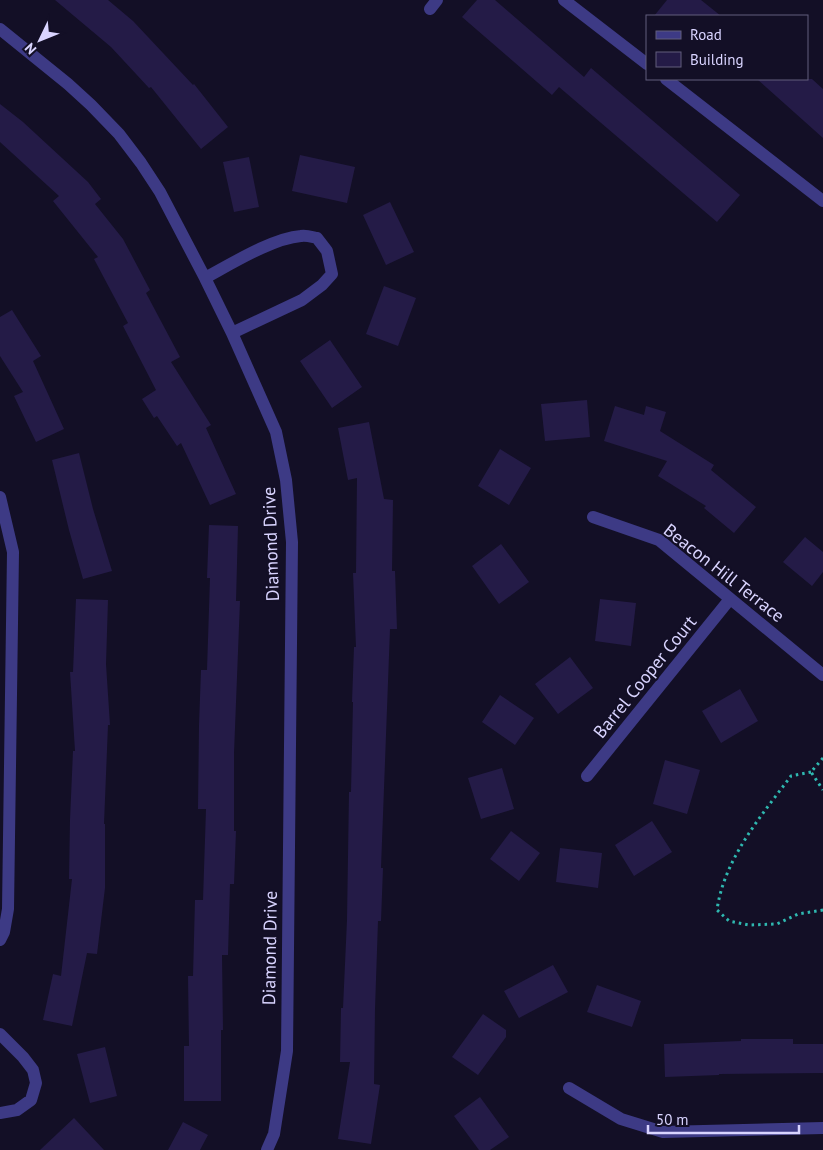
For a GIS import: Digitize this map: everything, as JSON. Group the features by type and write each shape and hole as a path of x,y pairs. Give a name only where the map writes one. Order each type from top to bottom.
{"street":[{"path":"564,0 646,63"},
{"name":"Diamond Drive","path":"0,29 68,84 119,134 141,163 160,192 205,278 276,432 286,480 292,542 287,1051 274,1134 267,1150"},
{"path":"667,80 823,201"},
{"path":"205,278 250,254 282,240 303,235 317,238 327,251 332,274 322,286 302,300 232,333"},
{"path":"0,497 13,552 8,909 4,932 0,940"},
{"name":"Beacon Hill Terrace","path":"593,517 659,540 823,675"},
{"name":"Barrel Cooper Court","path":"587,776 730,599"},
{"path":"0,1034 33,1070 36,1083 31,1100 17,1110 0,1113"},
{"path":"568,1088 621,1119 663,1132 823,1128"}],"path":[{"path":"823,758 811,772 791,776 759,818 730,864 718,900 717,910 729,921 749,925 777,924 798,914 823,910"},
{"path":"811,772 823,790"}],"building":[{"path":"55,0 108,0 133,21 194,84 228,127 201,149 151,87 149,88 111,47"},
{"path":"477,0 495,0 584,77 591,68 740,195 717,222 559,87 552,95 462,17"},
{"path":"667,0 701,0 720,15 655,15"},
{"path":"812,79 823,89 823,138 758,80"},
{"path":"0,104 23,122 88,182 101,199 95,204 123,239 150,290 146,293 180,357 171,362 211,425 206,428 236,494 210,505 181,443 177,446 157,416 154,418 142,399 156,390 123,326 128,323 94,259 98,257 53,201 59,196 0,142"},
{"path":"300,155 355,167 347,203 292,191"},
{"path":"249,157 259,207 234,212 223,162"},
{"path":"390,202 414,252 386,265 363,215"},
{"path":"384,286 416,298 398,346 366,334"},
{"path":"12,310 41,356 33,361 64,429 36,442 14,396 23,392 0,356 0,317"},
{"path":"330,340 362,387 332,408 300,361"},
{"path":"587,400 590,437 545,441 541,404"},
{"path":"615,406 644,415 646,406 666,412 660,431 714,465 711,470 756,507 734,533 704,508 706,506 658,476 667,461 604,441"},
{"path":"369,422 384,499 393,500 392,571 395,571 397,629 390,629 381,868 383,868 381,921 378,921 375,1009 374,1084 380,1085 371,1144 338,1139 350,1062 340,1062 341,1008 343,1008 347,920 354,647 356,647 353,573 356,573 357,478 348,480 338,428"},
{"path":"500,449 531,468 509,505 478,486"},
{"path":"79,453 93,509 112,571 83,579 52,460"},
{"path":"209,525 238,526 236,601 240,601 234,753 234,831 236,831 234,884 230,884 228,955 222,955 223,1030 221,1030 221,1101 184,1101 184,1046 189,1046 188,976 193,976 195,900 203,900 206,809 198,809 199,725 201,670 207,670 210,578 207,578"},
{"path":"805,537 823,552 823,572 812,586 783,562"},
{"path":"501,544 529,582 499,604 472,566"},
{"path":"76,599 108,600 106,664 110,725 108,725 104,824 105,888 97,954 87,953 72,1026 43,1020 53,974 61,976 72,879 69,879 70,820 73,751 75,751 70,672 73,672"},
{"path":"600,599 636,603 631,646 595,641"},
{"path":"570,657 593,688 558,714 535,684"},
{"path":"740,689 758,721 721,743 702,711"},
{"path":"500,695 534,718 515,745 482,722"},
{"path":"665,760 700,770 687,814 653,804"},
{"path":"502,768 514,809 481,819 468,778"},
{"path":"652,821 672,852 634,876 615,845"},
{"path":"511,831 540,853 519,881 490,859"},
{"path":"560,848 602,853 598,888 556,882"},
{"path":"553,965 568,992 519,1018 504,991"},
{"path":"597,985 641,1001 632,1027 587,1012"},
{"path":"483,1014 506,1030 506,1037 478,1075 452,1057"},
{"path":"741,1039 793,1039 793,1044 823,1044 823,1073 719,1074 665,1077 664,1044 741,1041"},
{"path":"105,1047 117,1096 90,1103 77,1054"},
{"path":"480,1097 509,1137 490,1150 479,1150 454,1116"},
{"path":"74,1118 104,1150 40,1150"},
{"path":"183,1122 208,1135 200,1150 168,1150"}]}
